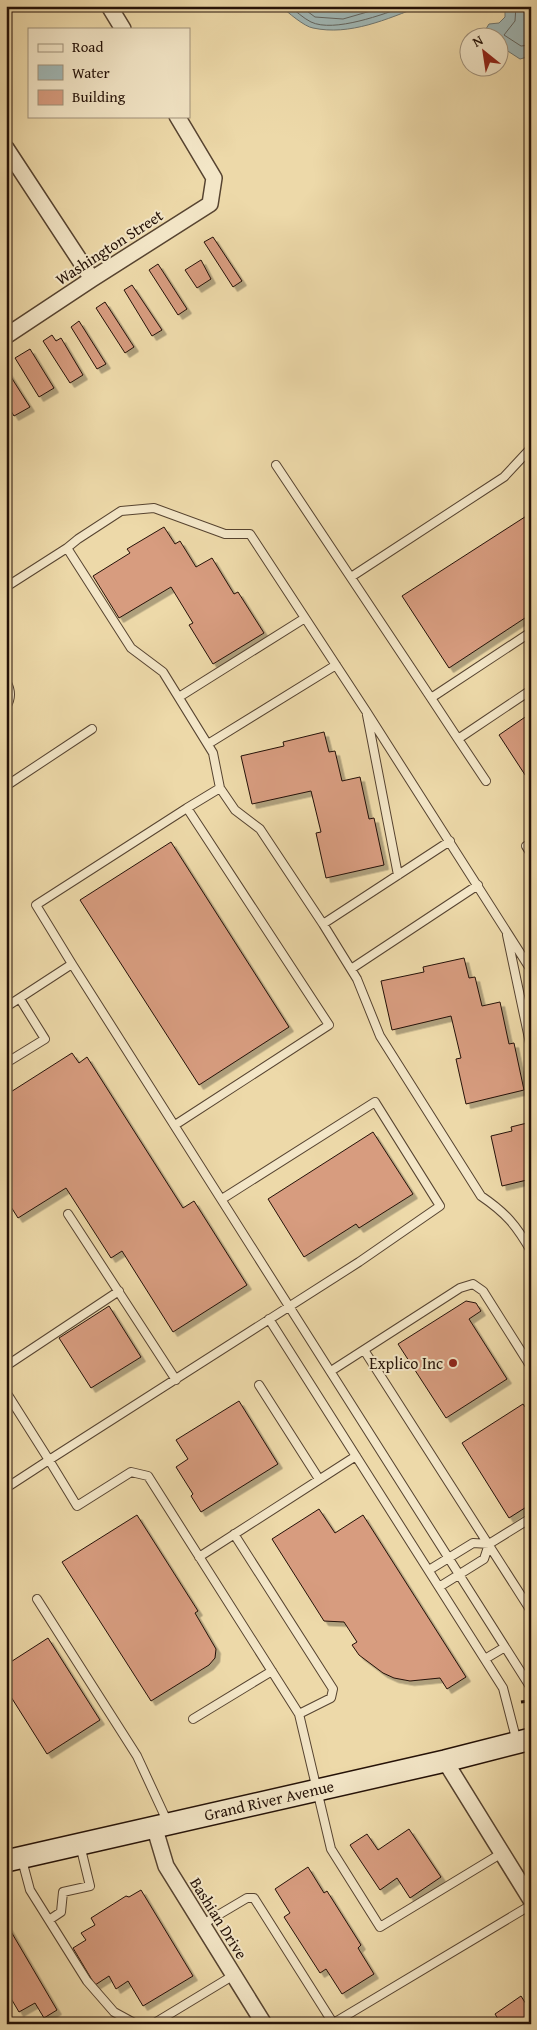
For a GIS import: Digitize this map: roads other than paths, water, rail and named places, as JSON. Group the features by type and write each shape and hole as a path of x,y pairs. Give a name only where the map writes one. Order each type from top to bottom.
{"main road":[{"name":"Grand River Avenue","path":"14,1860 524,1741"}],"street":[{"path":"109,6 122,28"},
{"name":"Washington Street","path":"6,336 210,204 214,178 178,118"},
{"path":"6,148 92,279"},
{"path":"445,1760 531,1900"},
{"name":"Bashian Drive","path":"161,1825 166,1866 264,2024"}],"lane":[{"path":"351,577 504,476 531,448"},
{"path":"276,466 486,781"},
{"path":"6,587 121,511 154,508 225,534 250,534 450,841 531,970"},
{"path":"67,548 131,648 163,672 179,697 214,753 220,788 235,810 260,829 323,924 357,979 380,1036 481,1196 500,1209 517,1228 531,1250"},
{"path":"179,697 306,618"},
{"path":"431,698 531,632"},
{"path":"208,744 336,665"},
{"path":"6,681 11,689 10,702 6,707"},
{"path":"458,739 531,690"},
{"path":"366,711 398,874"},
{"path":"6,786 92,729"},
{"path":"220,788 36,905 531,1688"},
{"path":"174,1125 329,1025 187,808"},
{"path":"323,924 450,841"},
{"path":"526,846 531,854"},
{"path":"351,969 478,885"},
{"path":"506,929 531,1048"},
{"path":"6,1008 72,964"},
{"path":"6,1063 45,1039 20,999"},
{"path":"6,1488 359,1262 440,1206 375,1102 222,1199"},
{"path":"68,1214 176,1380"},
{"path":"331,1371 460,1288 473,1284 483,1291 531,1367"},
{"path":"6,1366 119,1291"},
{"path":"269,1319 503,1688 524,1741"},
{"path":"364,1350 531,1611"},
{"path":"259,1385 319,1479"},
{"path":"6,1392 77,1506 131,1472 148,1476 299,1714 318,1789 330,1849 380,1927 502,1853"},
{"path":"199,1557 356,1456"},
{"path":"429,1570 473,1543 488,1544 531,1518"},
{"path":"234,1534 333,1689 331,1698 327,1702 299,1714"},
{"path":"439,1587 484,1559 488,1544"},
{"path":"37,1599 137,1756 161,1825"},
{"path":"485,1659 505,1647"},
{"path":"193,1720 272,1671"},
{"path":"49,1920 61,1912 63,1892 90,1886 80,1844"},
{"path":"14,1860 30,1890 87,1981 114,2012 136,2024"},
{"path":"202,1924 247,1898 254,1898 333,2023 531,1905"},
{"path":"153,2024 234,1975"}],"water":[{"path":"281,6 421,6 368,25 341,30 327,30 305,25"},
{"path":"505,6 531,6 531,56 520,59 510,52 510,28 486,28 489,24 499,23 505,17"}],"place":[{"name":"Explico Inc","path":"453,1363"}]}
